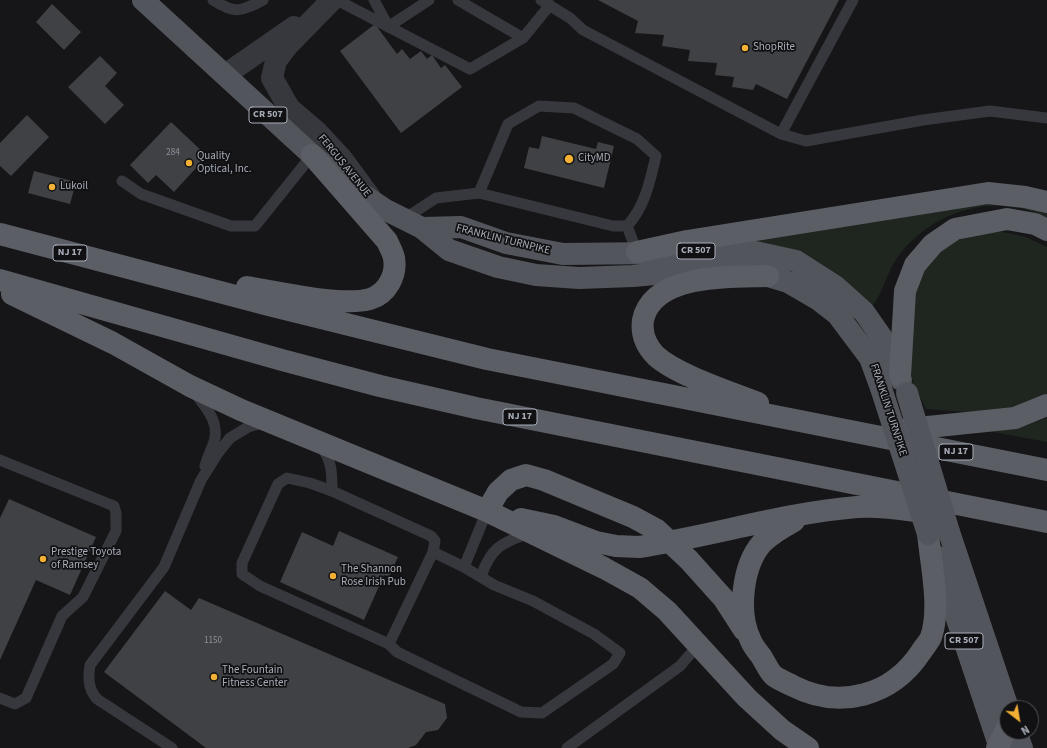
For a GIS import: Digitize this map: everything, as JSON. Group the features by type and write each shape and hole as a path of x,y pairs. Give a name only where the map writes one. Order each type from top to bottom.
{"highway":[{"path":"139,272 347,302 371,299 386,290 394,276 394,257 387,241 312,155"},
{"path":"637,252 687,241 988,193 1025,197 1047,202"},
{"path":"903,385 904,291 915,265 933,244 955,230 1007,219 1035,224 1047,230"},
{"name":"NJ 17","path":"0,234 139,272 385,335 487,359 1047,470"},
{"path":"768,276 698,280 669,289 653,299 645,312 642,327 645,343 670,367 804,422"},
{"name":"NJ 17","path":"0,280 282,360 380,386 476,408 1047,522"},
{"path":"0,288 113,343 190,386 317,441 487,511 604,568 640,588 667,611 747,698 782,730 808,748"},
{"path":"864,434 1015,418 1047,405"},
{"path":"487,511 498,492 510,480 526,475 544,480 633,517 656,530 670,542 724,599 774,676 801,690 830,698 853,697 870,693 894,682 911,666 930,637 935,610 939,533"},
{"path":"487,511 554,526 596,542 616,546 639,547 808,514 858,507 883,507 1047,527"},
{"path":"750,640 743,611 744,591 749,564 762,544 782,527 808,514"}],"main road":[{"name":"CR 507","path":"143,0 225,75"},
{"name":"FRANKLIN TURNPIKE","path":"225,75 312,155 354,189 374,203 413,224 448,250 498,267 536,275 579,278 632,276 715,269 738,269 788,282 819,300 837,314 870,358 1005,700"},
{"name":"FRANKLIN TURNPIKE","path":"413,224 461,227 506,243 563,254 637,252 755,252 796,261 835,286 864,312 887,345 903,385 939,533 1001,742"}],"street":[{"name":"FERGUS AVENUE","path":"225,75 332,0"},
{"name":"FERGUS AVENUE","path":"332,0 288,45 276,62 272,78 289,108 316,131 342,159 374,203"}],"lane":[{"path":"213,0 229,10 247,9 263,0"},
{"path":"337,0 470,69 523,38 546,2 570,18 583,30 781,134 806,141 923,120 990,111 1047,118"},
{"path":"374,0 388,27"},
{"path":"388,27 429,0"},
{"path":"458,0 523,38"},
{"path":"781,134 853,0"},
{"path":"413,224 436,198 479,193 613,226 627,226 635,218 647,192 656,156 637,139 574,108 539,106 508,124 479,193"},
{"path":"122,181 142,194 231,226 254,226 312,155"},
{"path":"627,226 637,252"},
{"path":"172,748 97,699 92,693 88,680 90,665 164,567 201,480 214,440 215,426 210,414 190,386"},
{"path":"201,480 230,438 248,427 270,421"},
{"path":"317,441 330,458 332,491"},
{"path":"0,460 114,506 116,513 116,531 83,597 62,616 26,698 16,704 0,698"},
{"path":"389,644 433,552 435,541 431,536 332,491 296,479 287,478 278,484 242,563 242,574 260,586 389,644 397,652 521,712 542,713 613,664 620,653 594,634 533,601 494,585 464,566 433,552"},
{"path":"464,566 487,511"},
{"path":"481,577 485,564 496,550 507,541 530,533"},
{"path":"567,748 680,666 698,645"}],"shaded area":[{"path":"981,202 1040,210 1047,213 1047,218 1027,210 1007,206 986,206 966,210 947,217 929,227 913,240 899,255 872,307 744,241"},
{"path":"994,230 1026,237 1047,247 1047,393 1022,406 999,411 962,412 926,409 913,382 907,356 917,278 935,255 958,240"},
{"path":"1047,418 1047,442 988,431 1024,426"}],"building":[{"name":"ShopRite","path":"598,0 839,0 787,99 756,84 753,90 732,87 734,77 715,75 717,63 688,61 690,50 662,46 664,35 635,33 638,21"},
{"path":"52,4 81,32 64,50 36,22"},
{"path":"375,24 397,54 402,49 410,59 421,51 427,59 432,55 441,68 445,65 462,87 401,133 340,51"},
{"path":"100,56 117,73 105,86 124,105 105,124 68,87"},
{"path":"27,115 49,137 11,176 0,166 0,143"},
{"path":"171,122 207,156 174,192 156,175 148,183 130,165"},
{"name":"CityMD","path":"542,136 596,149 598,142 614,146 604,188 524,168 529,147 539,149"},
{"path":"34,171 76,182 70,204 28,193"},
{"name":"Prestige Toyota of Ramsey","path":"9,499 96,537 70,595 36,580 0,660 0,518"},
{"name":"The Shannon Rose Irish Pub","path":"339,531 398,557 389,577 384,575 364,620 280,582 302,532 333,546"},
{"path":"165,591 191,610 199,598 445,704 447,718 438,730 426,732 416,745 408,748 206,748 104,672"}],"place":[{"name":"ShopRite","path":"745,48"},
{"name":"CityMD","path":"569,159"},
{"name":"Quality Optical, Inc.","path":"189,163"},
{"name":"Lukoil","path":"52,187"},
{"name":"Prestige Toyota of Ramsey","path":"43,559"},
{"name":"The Shannon Rose Irish Pub","path":"333,576"},
{"name":"The Fountain Fitness Center","path":"214,677"}]}
